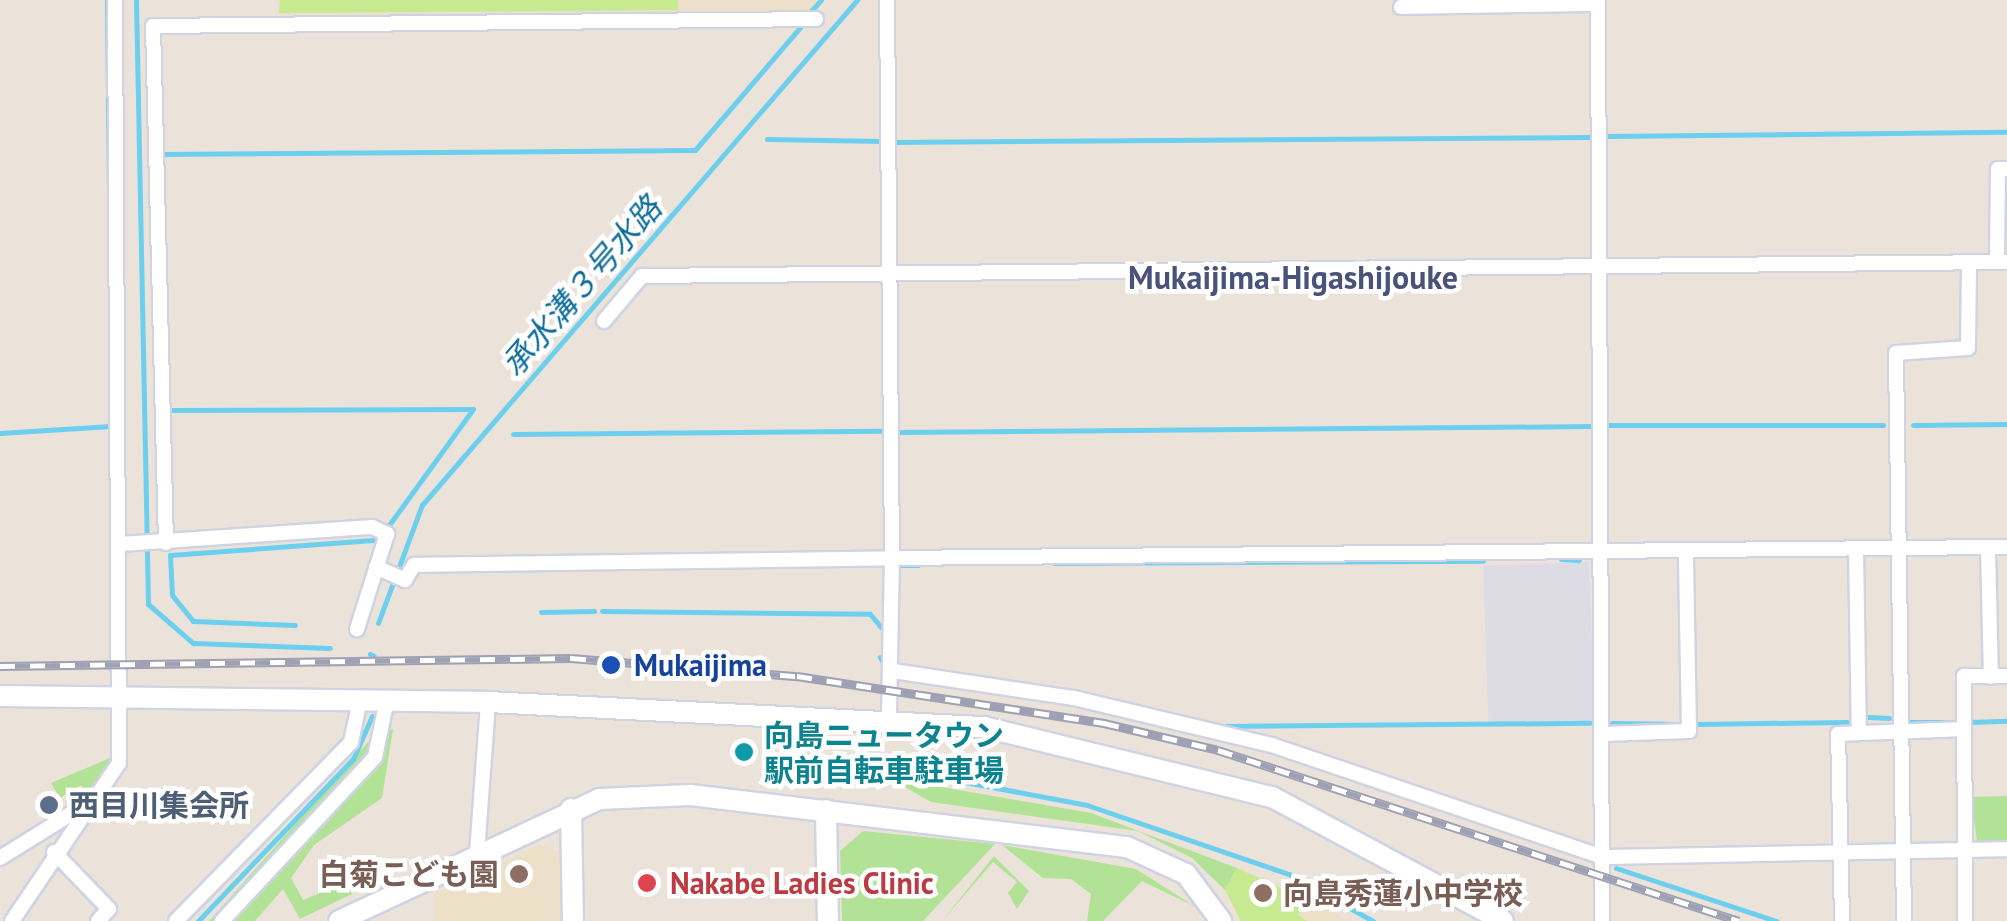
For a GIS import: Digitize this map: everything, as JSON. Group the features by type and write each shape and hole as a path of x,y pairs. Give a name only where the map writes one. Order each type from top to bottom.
{"street":[{"path":"12,921 54,852 99,797 119,763 129,544 114,0"},
{"path":"887,0 893,670 890,719"},
{"path":"1402,7 1598,2 1602,921"},
{"path":"161,543 153,26 816,19"},
{"path":"604,321 642,276 2002,262 1998,169 2007,169"},
{"path":"1904,921 1898,732 1896,353 1968,348 1969,263"},
{"path":"129,544 372,527 387,534 356,629"},
{"path":"1965,921 1964,676 1999,676 1988,548"},
{"path":"378,568 402,579 414,565 2007,548"},
{"path":"1856,549 1859,733"},
{"path":"1603,734 1689,731 1686,551"},
{"path":"893,670 1074,698 1272,744 1602,857 2007,849"},
{"path":"0,696 488,702 890,719 1071,743 1240,786 1316,815 1503,921"},
{"path":"176,921 351,742 362,700"},
{"path":"222,921 375,757 387,700"},
{"path":"477,852 488,702"},
{"path":"1842,921 1838,734 1964,729"},
{"path":"339,921 571,809 616,796 690,795 1127,847 1186,874 1221,921"},
{"path":"0,858 99,797"},
{"path":"571,809 573,921"},
{"path":"826,810 828,921"},
{"path":"54,852 109,909 98,921"}],"shaded area":[{"path":"278,0 822,0 811,13 278,15"},
{"path":"1589,562 1595,721 1489,725 1483,566"},
{"name":"白菊こども園","path":"541,844 561,853 562,921 434,921 433,895"},
{"name":"向島秀蓮小中学校","path":"1237,868 1290,888 1350,921 1241,921 1225,890"}],"green space":[{"path":"280,0 678,0 678,10 279,13"},
{"path":"393,729 382,798 314,845 291,878 303,900 374,871 379,881 300,919 283,889 255,921 209,921 377,732"},
{"path":"110,758 107,775 87,793 81,785 60,798 51,783"},
{"path":"889,778 1091,813 1237,868 1225,890 1192,858 1138,831 931,802"},
{"path":"2007,796 2007,841 1977,842 1971,797"},
{"path":"863,831 995,844 923,921 842,921 840,851"},
{"path":"1002,845 1136,869 1194,906 1142,881 1103,921 1087,921 1091,894 1071,879 1043,878"},
{"path":"994,856 1029,891 1017,909 1008,893 1017,882 993,862 942,921"},
{"name":"向島秀蓮小中学校","path":"1237,868 1307,900 1298,915 1307,921 1241,921 1225,890"}],"waterway":[{"path":"107,0 110,290"},
{"path":"136,0 148,604 193,643 330,648"},
{"path":"811,11 821,0"},
{"name":"承水溝３号水路","path":"378,623 422,505 857,0"},
{"path":"163,154 695,150 802,25"},
{"path":"1606,136 2007,132"},
{"path":"893,142 1591,137"},
{"path":"767,139 883,141"},
{"path":"167,410 473,409 389,525"},
{"path":"1913,425 2007,424"},
{"path":"1607,425 1883,425"},
{"path":"0,433 111,426"},
{"path":"896,432 1592,426"},
{"path":"513,434 884,431"},
{"path":"295,625 193,621 172,595 170,555 376,540"},
{"path":"1561,559 1579,560"},
{"path":"1054,563 1483,561"},
{"path":"901,565 918,565"},
{"path":"541,612 594,611"},
{"path":"602,611 870,614 881,627"},
{"path":"370,654 374,656"},
{"path":"880,657 885,666"},
{"path":"198,921 353,759 372,716"},
{"path":"1868,717 1889,718"},
{"path":"1970,722 2007,721"},
{"path":"1697,724 1847,722"},
{"path":"1910,722 1952,722"},
{"path":"1224,726 1590,723"},
{"path":"1612,723 1677,724"},
{"path":"802,764 928,775 1087,805 1289,874 1373,921"},
{"path":"1616,868 1776,921"}],"railway":[{"path":"0,666 571,658 797,676 1104,723 1218,750 1739,921"}],"place":[{"name":"Mukaijima","path":"611,665"},
{"name":"向島ニュータウン 駅前自転車駐車場","path":"744,752"},
{"name":"西目川集会所","path":"49,805"},
{"name":"白菊こども園","path":"519,874"},
{"name":"Nakabe Ladies Clinic","path":"647,883"},
{"name":"向島秀蓮小中学校","path":"1263,893"}],"district":[{"name":"Mukaijima-Higashijouke","path":"1293,277"}]}
